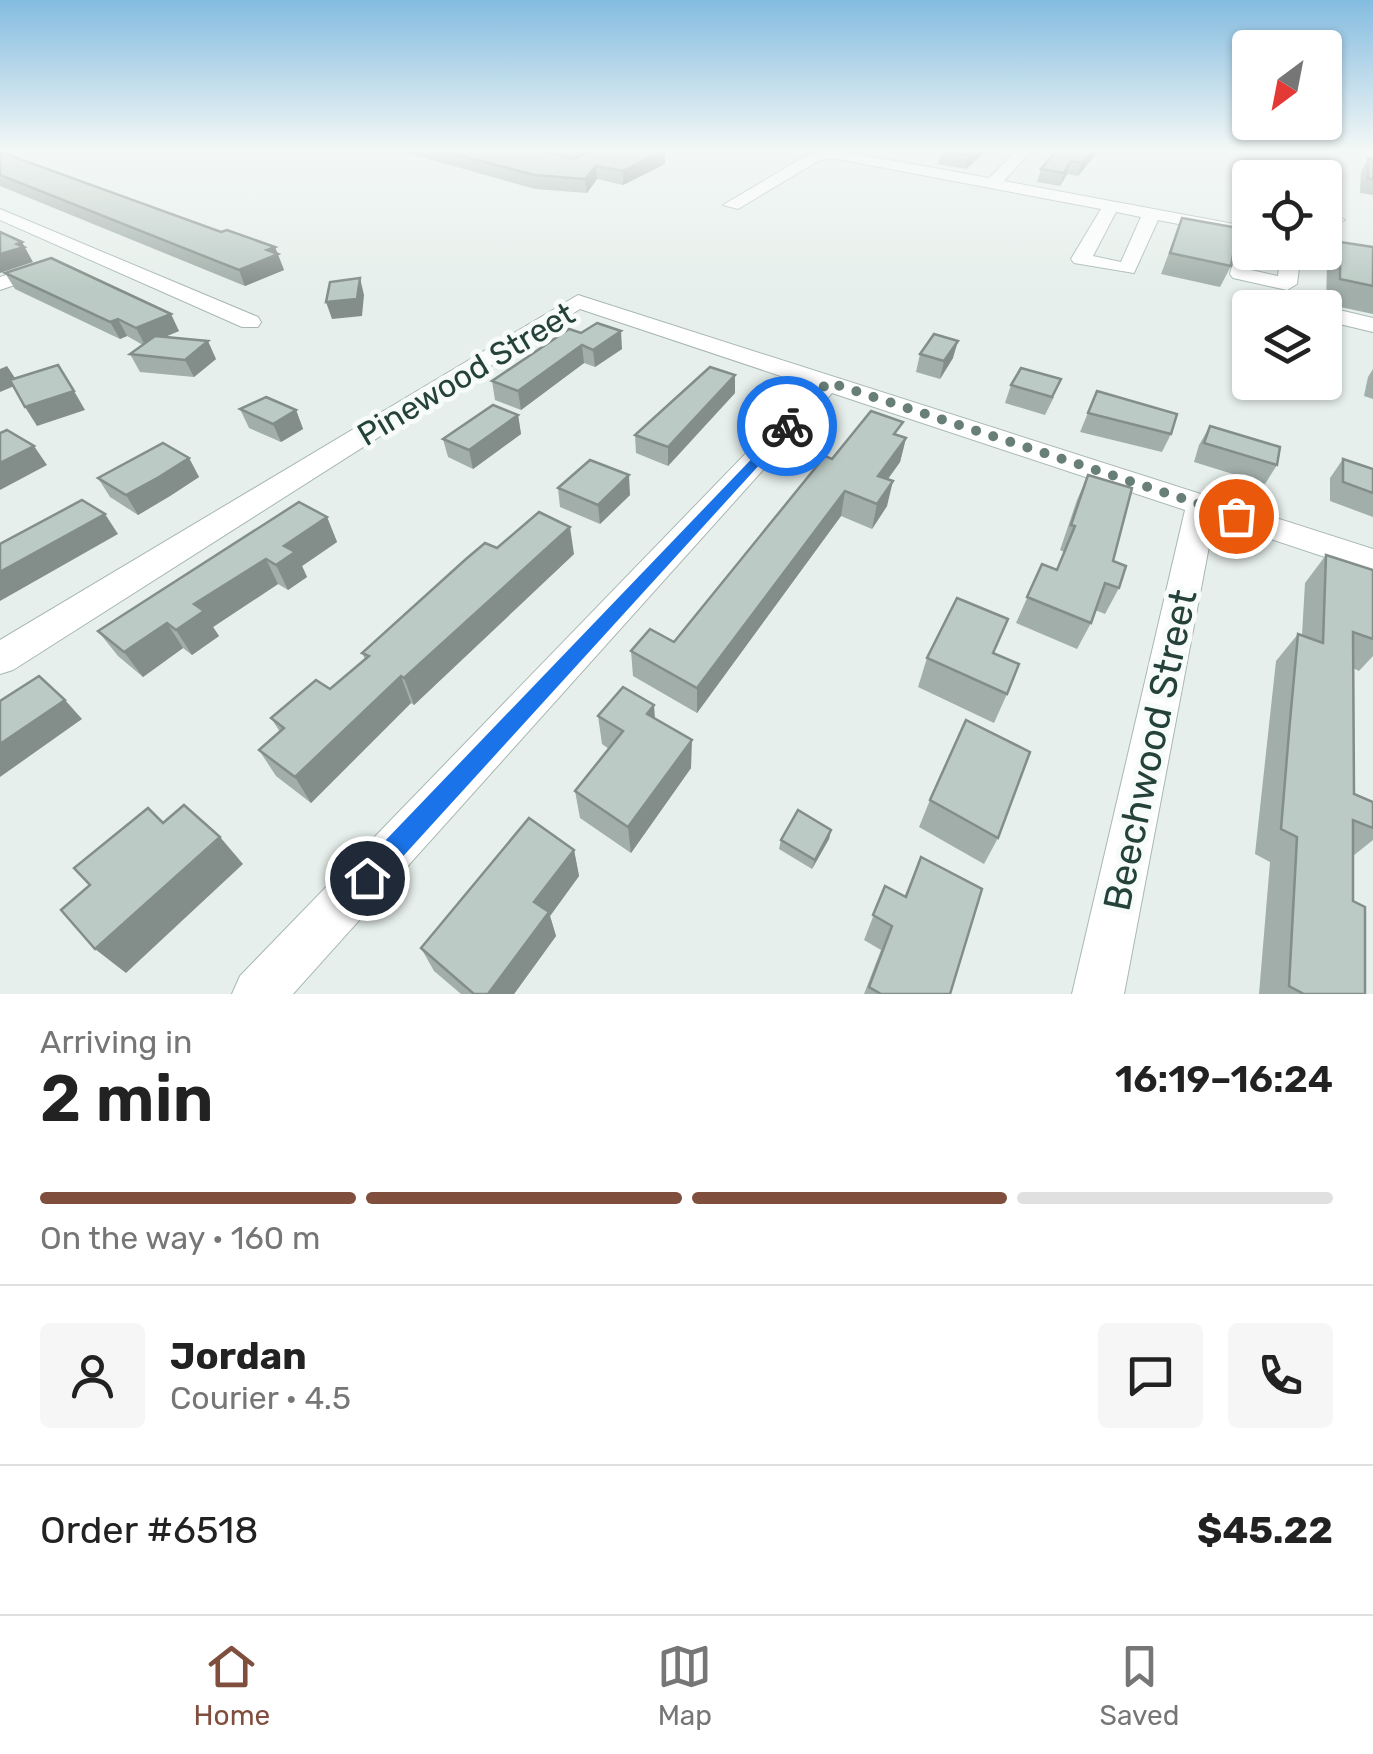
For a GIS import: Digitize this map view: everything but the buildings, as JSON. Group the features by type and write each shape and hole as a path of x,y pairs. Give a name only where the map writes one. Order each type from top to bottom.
{"street":[{"path":"732,206 748,196"},
{"path":"1061,196 1232,226"},
{"path":"1111,206 1081,259 1127,269 1152,213"},
{"path":"0,214 250,322"},
{"path":"1342,249 1373,255"},
{"path":"0,284 91,253"},
{"path":"1342,259 1373,265"},
{"path":"1241,270 1240,274 1287,284 1289,270"},
{"name":"Pinewood Street","path":"0,658 578,302 1373,561"},
{"path":"1342,317 1373,324"},
{"path":"258,994 828,382"},
{"name":"Beechwood Street","path":"1098,994 1202,506"}],"way so far":[{"path":"787,426 828,382 1236,516"}],"route":[{"path":"367,878 787,426"}]}
